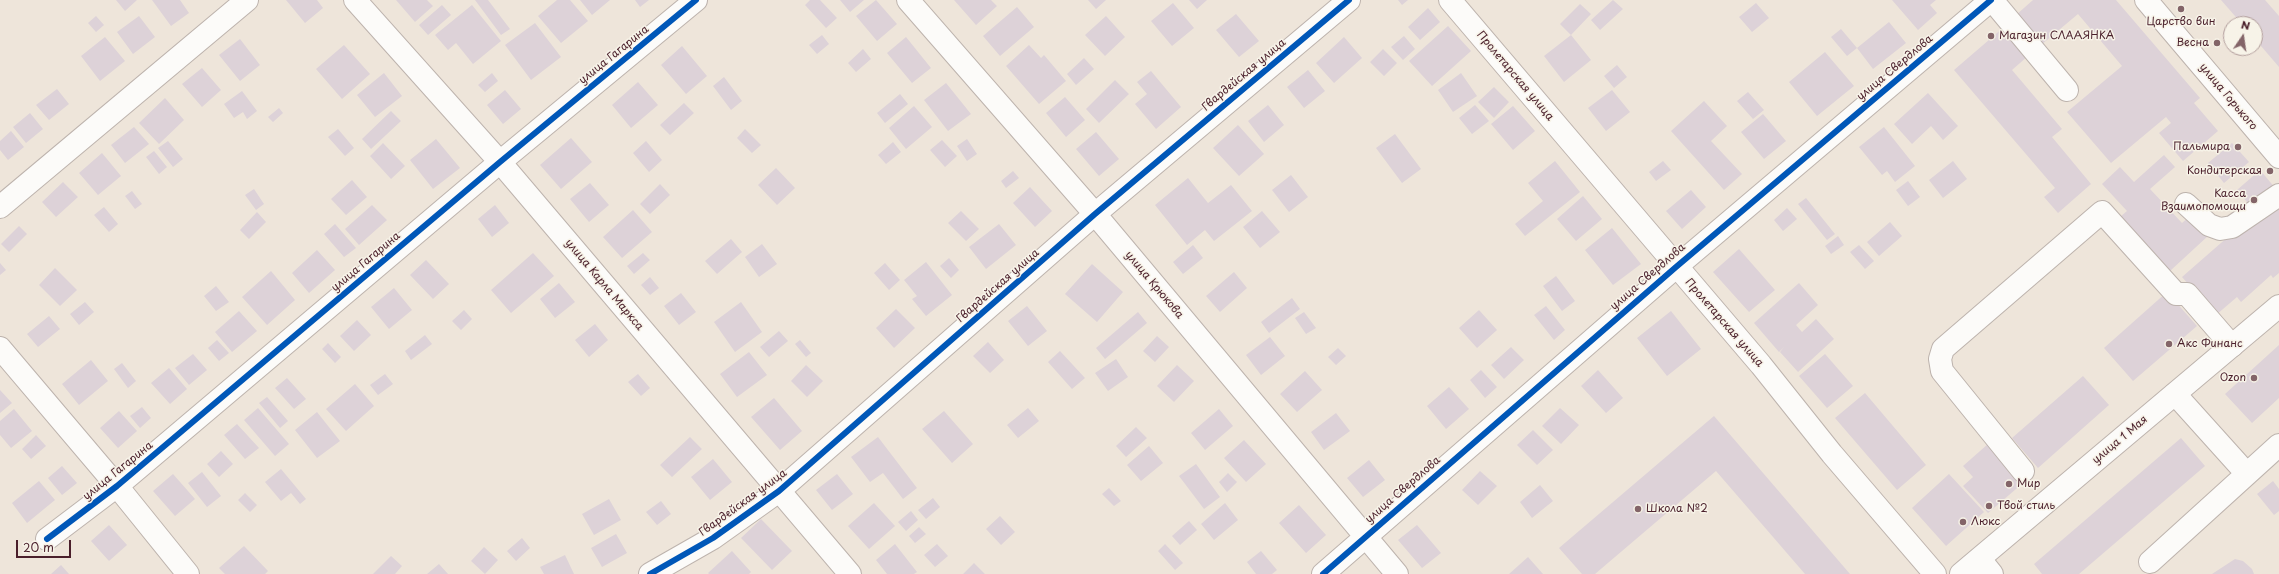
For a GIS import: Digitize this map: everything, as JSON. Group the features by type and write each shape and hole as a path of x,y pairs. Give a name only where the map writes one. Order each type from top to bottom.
{"street":[{"path":"0,207 247,0"},
{"name":"улица Карла Маркса","path":"355,0 500,162 850,574"},
{"name":"улица Гагарина","path":"47,539 117,486 500,162 696,0"},
{"name":"улица Крюкова","path":"908,0 1095,214 1397,574"},
{"name":"Гвардейская улица","path":"650,574 713,538 779,491 1095,214 1349,0"},
{"name":"Пролетарская улица","path":"1450,0 1935,574"},
{"path":"1991,0 2067,90"},
{"name":"улица Свердлова","path":"1323,574 1676,267 1991,0"},
{"name":"улица Горького","path":"2150,1 2279,158"},
{"path":"2186,204 2209,225 2220,229 2232,227 2279,195"},
{"path":"2023,471 1942,371 1940,359 1943,349 2102,212 2176,294 2187,294 2232,346"},
{"name":"улица 1 Мая","path":"1961,574 1986,566 2175,394 2279,306"},
{"path":"0,348 117,486 188,574"},
{"path":"2175,394 2247,474"},
{"path":"2150,562 2279,445"}],"building":[{"path":"116,0 137,0 125,11"},
{"path":"152,0 180,0 189,13 171,26"},
{"path":"286,0 317,0 323,8 305,23"},
{"path":"396,0 427,0 433,6 415,22"},
{"path":"475,0 488,0 510,29 501,35"},
{"path":"557,0 570,0 588,21 561,43 538,16"},
{"path":"580,0 610,0 592,15"},
{"path":"635,0 649,0 640,7"},
{"path":"810,0 820,0 837,18 826,28 805,5"},
{"path":"840,0 864,0 850,12"},
{"path":"876,0 897,24 877,41 856,16"},
{"path":"954,0 991,0 997,6 976,25"},
{"path":"1088,0 1106,0 1096,9"},
{"path":"1189,0 1207,0 1197,9"},
{"path":"1398,0 1408,0 1402,5"},
{"path":"1613,0 1623,9 1600,30 1591,20"},
{"path":"1892,0 1936,0 1930,5 1937,13 1918,30"},
{"path":"2033,0 2116,0 2200,98 2194,103 2218,131 2183,161 2159,133 2171,123 2166,117 2111,163 2067,112 2122,66 2078,14 2041,45 2016,15"},
{"path":"2221,0 2265,0 2279,16 2279,67 2263,48 2263,16 2235,16"},
{"path":"1173,3 1194,28 1172,46 1151,21"},
{"path":"1756,3 1769,18 1752,32 1739,17"},
{"path":"1580,4 1591,14 1571,35 1560,24"},
{"path":"442,5 451,15 428,35 419,25"},
{"path":"472,5 501,41 473,64 456,43 448,50 435,35"},
{"path":"1017,7 1034,27 1000,56 983,36"},
{"path":"1428,8 1440,22 1420,40 1408,27"},
{"path":"1236,14 1259,41 1239,57 1216,30"},
{"path":"96,16 104,25 96,32 88,23"},
{"path":"139,16 155,37 133,54 117,32"},
{"path":"1106,16 1125,37 1105,56 1085,35"},
{"path":"1889,22 1906,43 1873,69 1857,48"},
{"path":"535,23 561,57 531,80 505,45"},
{"path":"1448,26 1471,51 1432,86 1409,61"},
{"path":"2004,27 2028,56 2012,70 2062,129 2052,137 2091,184 2058,213 2044,197 2055,188 1954,70"},
{"path":"1841,29 1857,48 1847,56 1831,37"},
{"path":"822,35 829,44 817,54 809,45"},
{"path":"1571,35 1591,60 1564,82 1544,56"},
{"path":"1404,36 1415,49 1403,60 1391,47"},
{"path":"105,37 125,61 100,81 81,56"},
{"path":"906,37 931,68 912,83 887,53"},
{"path":"1344,37 1362,58 1334,83 1316,63"},
{"path":"240,39 260,65 240,81 219,55"},
{"path":"344,45 370,74 342,99 316,69"},
{"path":"1029,45 1041,58 1044,55 1066,81 1039,104 1006,66"},
{"path":"682,46 707,76 686,94 661,65"},
{"path":"863,49 871,59 856,72 848,63"},
{"path":"1383,49 1397,63 1384,76 1370,62"},
{"path":"1825,52 1854,86 1817,116 1789,82"},
{"path":"1084,58 1094,69 1076,85 1067,74"},
{"path":"1617,65 1627,77 1614,88 1604,76"},
{"path":"202,68 221,90 202,107 182,84"},
{"path":"1308,70 1325,91 1304,108 1287,87"},
{"path":"1151,71 1181,107 1156,129 1135,104 1147,94 1137,82"},
{"path":"384,73 402,96 375,117 357,95"},
{"path":"492,73 498,81 485,92 478,85"},
{"path":"1461,73 1477,96 1453,112 1438,90"},
{"path":"724,77 742,101 731,110 713,86"},
{"path":"1115,80 1129,94 1099,123 1086,109"},
{"path":"638,82 658,105 631,128 612,105"},
{"path":"946,83 971,114 948,131 924,100"},
{"path":"1494,87 1509,102 1494,118 1478,102"},
{"path":"57,89 69,104 49,120 36,105"},
{"path":"505,90 521,109 503,124 487,105"},
{"path":"1612,90 1630,112 1606,131 1588,108"},
{"path":"242,91 257,111 247,119 243,112 234,118 224,104"},
{"path":"1748,92 1764,110 1753,119 1737,101"},
{"path":"1928,93 1958,126 1943,140 1931,126 1912,144 1894,124"},
{"path":"900,94 908,104 885,123 877,113"},
{"path":"1065,97 1085,120 1066,137 1046,113"},
{"path":"165,98 184,120 159,144 139,123"},
{"path":"1704,101 1727,126 1711,141 1742,174 1724,190 1671,131"},
{"path":"684,103 694,113 670,135 660,125"},
{"path":"1268,105 1284,125 1264,142 1248,121"},
{"path":"1475,105 1489,121 1472,134 1459,118"},
{"path":"914,106 932,127 906,149 889,128"},
{"path":"1513,106 1535,131 1513,150 1491,124"},
{"path":"279,108 283,113 273,122 268,117"},
{"path":"391,111 401,121 371,149 362,139"},
{"path":"30,113 43,129 26,143 13,127"},
{"path":"1763,114 1786,141 1764,159 1741,132"},
{"path":"1238,125 1264,154 1239,176 1213,148"},
{"path":"134,127 149,144 125,163 111,145"},
{"path":"1884,127 1915,166 1895,182 1887,171 1882,175 1859,147"},
{"path":"338,129 354,148 345,156 328,137"},
{"path":"745,129 761,145 752,153 737,138"},
{"path":"11,131 24,147 8,160 0,150 0,141"},
{"path":"1096,132 1119,159 1099,176 1076,149"},
{"path":"1395,134 1421,169 1402,183 1376,148"},
{"path":"571,138 592,162 561,189 540,165"},
{"path":"436,139 460,168 433,189 410,160"},
{"path":"967,139 977,154 967,161 957,146"},
{"path":"942,140 957,156 945,167 930,150"},
{"path":"168,141 183,159 173,167 158,148"},
{"path":"646,141 662,160 649,172 633,153"},
{"path":"893,142 901,152 886,164 878,155"},
{"path":"383,143 405,166 391,179 370,156"},
{"path":"2232,143 2249,162 2224,183 2208,163"},
{"path":"154,151 167,167 159,174 146,157"},
{"path":"102,153 121,176 98,195 79,173"},
{"path":"2164,155 2175,167 2150,189 2182,223 2190,216 2208,236 2170,271 2120,217 2127,211 2102,184 2120,167 2134,182"},
{"path":"1555,161 1580,192 1525,236 1515,224 1543,201 1528,183"},
{"path":"1663,161 1671,170 1656,181 1649,172"},
{"path":"1953,161 1967,179 1943,198 1929,180"},
{"path":"776,168 795,188 777,205 758,185"},
{"path":"2260,170 2276,189 2252,208 2237,190"},
{"path":"1013,171 1019,178 1006,188 1001,181"},
{"path":"1291,175 1308,197 1289,212 1272,190"},
{"path":"1188,178 1208,203 1231,185 1252,211 1214,241 1205,230 1187,245 1155,205"},
{"path":"352,180 367,197 346,215 331,199"},
{"path":"1908,181 1920,197 1908,206 1896,190"},
{"path":"63,182 78,197 56,217 42,202"},
{"path":"590,183 609,205 589,222 570,199"},
{"path":"660,184 670,195 650,214 640,204"},
{"path":"1030,187 1052,211 1035,227 1013,203"},
{"path":"254,189 264,204 256,210 245,195"},
{"path":"1691,190 1706,207 1682,229 1666,211"},
{"path":"132,191 142,204 135,209 125,196"},
{"path":"1583,196 1602,219 1576,241 1557,219"},
{"path":"1806,198 1835,234 1827,240 1798,204"},
{"path":"372,205 387,220 359,245 345,229"},
{"path":"495,205 509,223 492,237 478,219"},
{"path":"104,207 118,224 109,232 94,215"},
{"path":"2279,207 2279,273 2273,278 2271,275 2241,302 2237,297 2216,315 2182,277 2261,208 2268,216"},
{"path":"1787,208 1797,219 1783,231 1774,220"},
{"path":"633,210 652,232 622,258 603,237"},
{"path":"961,211 979,229 966,241 948,223"},
{"path":"1262,211 1280,232 1260,248 1243,227"},
{"path":"257,212 266,222 249,239 240,230"},
{"path":"1890,222 1902,236 1879,256 1867,242"},
{"path":"335,224 356,248 344,257 324,234"},
{"path":"999,224 1016,245 986,269 969,247"},
{"path":"19,226 27,234 9,252 1,244"},
{"path":"1612,228 1641,264 1613,285 1585,250"},
{"path":"1838,236 1844,245 1831,254 1825,246"},
{"path":"731,239 742,252 717,274 705,261"},
{"path":"762,244 777,264 759,277 745,257"},
{"path":"1193,245 1203,258 1183,274 1173,262"},
{"path":"1859,245 1874,261 1865,269 1850,252"},
{"path":"1739,249 1775,290 1749,312 1713,272"},
{"path":"317,250 335,270 309,293 292,273"},
{"path":"533,253 554,276 511,313 491,290"},
{"path":"643,253 650,260 634,274 627,266"},
{"path":"949,258 959,270 951,278 940,266"},
{"path":"426,260 449,284 433,299 410,275"},
{"path":"926,262 952,295 926,316 912,299 917,296 904,280"},
{"path":"0,263 6,270 0,275"},
{"path":"885,263 900,280 889,290 874,273"},
{"path":"1092,264 1123,292 1097,322 1065,294"},
{"path":"55,268 77,290 60,306 39,285"},
{"path":"271,271 295,300 267,325 242,297"},
{"path":"1234,272 1247,288 1220,312 1206,296"},
{"path":"1556,276 1575,301 1562,311 1543,286"},
{"path":"650,277 659,288 650,295 641,285"},
{"path":"559,283 575,302 555,318 540,299"},
{"path":"1799,283 1818,305 1796,325 1802,332 1816,319 1834,339 1798,372 1780,352 1784,347 1779,352 1754,323"},
{"path":"216,286 229,302 216,311 204,296"},
{"path":"394,288 412,310 389,329 371,307"},
{"path":"2167,292 2197,326 2133,381 2104,348"},
{"path":"681,293 696,312 679,325 664,306"},
{"path":"1292,298 1300,309 1269,333 1261,322"},
{"path":"85,302 94,312 79,325 70,314"},
{"path":"741,302 762,332 735,352 714,322"},
{"path":"1027,306 1047,331 1028,346 1008,321"},
{"path":"1546,306 1565,330 1554,340 1534,315"},
{"path":"896,309 915,328 894,348 876,328"},
{"path":"464,310 472,319 461,330 452,321"},
{"path":"1479,310 1497,330 1477,348 1459,328"},
{"path":"239,311 257,331 232,352 215,332"},
{"path":"1671,311 1701,349 1667,376 1637,338"},
{"path":"1138,312 1147,323 1105,359 1096,348"},
{"path":"1304,312 1316,328 1306,334 1295,318"},
{"path":"49,316 60,329 38,347 27,334"},
{"path":"357,320 371,335 354,351 340,336"},
{"path":"595,324 608,340 589,357 575,340"},
{"path":"779,331 788,341 769,357 760,347"},
{"path":"425,335 432,344 411,360 405,351"},
{"path":"1157,336 1169,347 1155,362 1143,351"},
{"path":"1270,337 1285,356 1261,375 1246,355"},
{"path":"217,340 229,353 219,361 208,348"},
{"path":"800,340 811,353 806,357 795,344"},
{"path":"988,342 1004,360 990,373 973,356"},
{"path":"328,343 341,357 335,363 322,349"},
{"path":"2279,345 2279,398 2252,423 2225,394"},
{"path":"1511,347 1524,360 1504,379 1491,365"},
{"path":"1338,348 1346,356 1336,365 1328,357"},
{"path":"1060,351 1085,378 1072,389 1048,362"},
{"path":"749,352 767,375 737,397 720,374"},
{"path":"193,354 207,370 189,385 175,368"},
{"path":"1825,354 1853,386 1827,408 1799,376"},
{"path":"1116,359 1128,377 1108,391 1095,373"},
{"path":"91,360 108,381 79,405 62,384"},
{"path":"122,363 136,381 128,388 114,369"},
{"path":"806,365 823,381 807,397 791,381"},
{"path":"1177,365 1194,381 1174,402 1157,386"},
{"path":"169,368 187,389 170,404 151,383"},
{"path":"1481,370 1497,387 1485,398 1470,380"},
{"path":"1598,370 1623,398 1606,413 1581,386"},
{"path":"1305,371 1322,390 1297,412 1280,394"},
{"path":"385,374 393,384 378,395 370,385"},
{"path":"638,374 650,388 641,396 628,382"},
{"path":"2083,376 2109,405 2038,468 2012,438"},
{"path":"287,378 306,399 294,409 275,388"},
{"path":"355,384 374,406 346,431 326,409"},
{"path":"1449,387 1469,409 1446,429 1427,406"},
{"path":"0,390 12,403 0,413"},
{"path":"1865,393 1926,465 1897,490 1835,418"},
{"path":"267,397 288,421 280,428 259,403"},
{"path":"774,398 802,431 780,450 751,417"},
{"path":"142,407 151,418 140,428 130,416"},
{"path":"258,408 289,444 275,456 244,420"},
{"path":"1028,408 1039,421 1018,438 1007,425"},
{"path":"1560,408 1579,425 1561,444 1542,426"},
{"path":"14,409 32,431 11,448 0,435 0,421"},
{"path":"1219,409 1233,426 1205,450 1191,433"},
{"path":"119,411 137,431 118,448 100,428"},
{"path":"944,411 973,444 952,463 922,429"},
{"path":"317,412 340,441 317,458 295,430"},
{"path":"1336,413 1350,431 1324,450 1311,432"},
{"name":"Школа №2","path":"1714,416 1850,574 1805,574 1716,471 1595,574 1582,574 1559,548"},
{"path":"237,424 259,448 245,459 224,435"},
{"path":"1136,427 1147,438 1126,457 1116,446"},
{"path":"1533,430 1553,450 1537,465 1517,445"},
{"path":"36,435 46,446 31,459 22,449"},
{"path":"690,437 702,449 672,477 660,465"},
{"path":"878,437 917,488 903,499 883,473 870,482 851,457"},
{"path":"2181,438 2205,466 2079,574 2042,574 2034,564"},
{"path":"1244,440 1266,464 1246,482 1224,458"},
{"path":"1988,444 2023,483 1988,513 1963,486 1973,477 1963,466"},
{"path":"1149,446 1163,463 1141,481 1127,465"},
{"path":"221,451 233,464 219,477 207,464"},
{"path":"713,459 732,482 710,500 691,477"},
{"path":"1369,460 1385,480 1363,497 1347,478"},
{"path":"1196,464 1220,497 1204,509 1179,476"},
{"path":"62,466 77,483 62,495 48,478"},
{"path":"281,469 306,499 300,504 291,493 281,501 265,482"},
{"path":"1480,471 1497,486 1478,505 1462,490"},
{"path":"202,472 221,496 207,507 188,483"},
{"path":"1228,473 1237,482 1227,492 1219,482"},
{"path":"173,474 195,499 175,516 153,491"},
{"path":"837,474 853,494 832,510 816,490"},
{"path":"1949,474 1984,512 1946,546 1912,508"},
{"path":"39,481 55,500 27,523 12,503"},
{"path":"2273,481 2279,489 2279,511 2274,515 2257,494"},
{"path":"1540,485 1553,501 1532,518 1520,502"},
{"path":"1109,488 1121,501 1114,506 1102,494"},
{"path":"245,493 257,505 250,512 238,500"},
{"path":"933,498 940,507 926,519 918,510"},
{"path":"609,499 621,520 594,535 582,514"},
{"path":"661,501 671,514 657,525 646,512"},
{"path":"874,503 895,526 869,549 848,526"},
{"path":"1225,503 1238,520 1214,540 1201,524"},
{"path":"1299,505 1326,535 1306,553 1279,523"},
{"path":"911,511 918,520 906,531 898,522"},
{"path":"1000,516 1015,532 1001,545 986,529"},
{"path":"761,519 792,551 772,570 741,538"},
{"path":"1189,521 1197,530 1180,545 1172,536"},
{"path":"109,525 127,545 109,561 91,541"},
{"path":"1417,525 1441,553 1422,568 1398,540"},
{"path":"919,527 926,534 915,543 909,536"},
{"path":"616,534 627,553 602,567 591,548"},
{"path":"522,538 530,548 516,561 507,551"},
{"path":"895,544 917,572 914,574 887,574 876,560"},
{"path":"937,544 948,556 935,567 924,555"},
{"path":"1165,544 1183,563 1175,570 1158,551"},
{"path":"244,546 268,571 265,574 225,574 219,568"},
{"path":"484,547 498,560 485,574 471,561"},
{"path":"732,551 751,572 749,574 708,573"},
{"path":"1261,551 1277,570 1272,574 1256,574 1247,562"},
{"path":"565,555 574,574 544,574 540,567"},
{"path":"391,556 402,566 395,574 373,574"},
{"path":"1528,557 1543,574 1509,574"},
{"path":"2235,559 2243,561 2252,569 2254,574 2212,574"},
{"path":"974,563 985,574 963,574"},
{"path":"439,564 448,574 427,574"},
{"path":"61,565 69,574 51,574"}],"cycle path":[{"path":"47,539 117,486 500,162 696,0"},
{"path":"650,574 713,538 779,491 1095,214 1349,0"},
{"path":"1323,574 1676,267 1991,0"}],"place":[{"name":"Царство вин","path":"2181,9"},
{"name":"Магазин СЛААЯНКА","path":"1991,36"},
{"name":"Весна","path":"2217,43"},
{"name":"Пальмира","path":"2238,147"},
{"name":"Кондитерская","path":"2270,171"},
{"name":"Касса Взаимопомощи","path":"2254,200"},
{"name":"Акс Финанс","path":"2169,344"},
{"name":"Ozon","path":"2254,378"},
{"name":"Мир","path":"2009,484"},
{"name":"Твой стиль","path":"1989,506"},
{"name":"Школа №2","path":"1638,509"},
{"name":"Люкс","path":"1963,522"}]}
